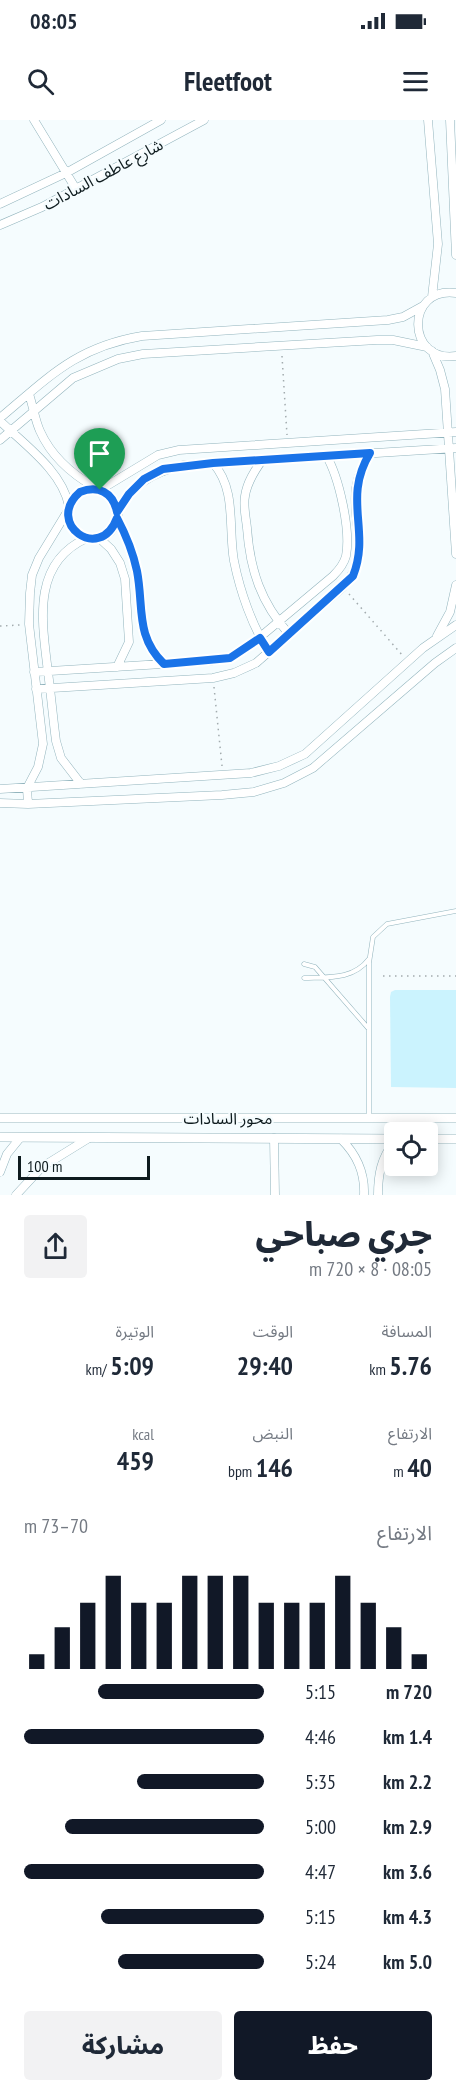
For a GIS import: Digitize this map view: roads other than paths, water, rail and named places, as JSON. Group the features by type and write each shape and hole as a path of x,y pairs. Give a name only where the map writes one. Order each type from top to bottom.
{"street":[{"path":"34,120 76,189"},
{"name":"شارع عاطف السادات","path":"0,204 66,173 161,120"},
{"name":"شارع عاطف السادات","path":"0,225 42,207 204,120"},
{"path":"428,120 438,244 432,297"},
{"path":"450,120 456,255"},
{"path":"87,538 72,529 66,491 0,420 63,366 87,351 114,341 142,336 388,320 404,317 423,306 432,297 444,293 456,293"},
{"path":"423,306 418,318 418,331 440,369 452,433 456,554"},
{"path":"0,440 73,378 118,359 143,354 393,340 430,349 444,356 456,356"},
{"path":"29,394 38,428 46,445 68,468 112,498 135,564 146,640 153,653 164,664"},
{"path":"28,804 27,788 38,767 43,744 29,624 32,575 39,558 80,492 99,489 158,455 179,450 452,433"},
{"path":"81,784 61,758 56,741 41,622 47,584 62,553 73,544 87,538 99,538 107,534 114,527 117,515 129,494 144,479 163,469 263,459 452,448"},
{"path":"36,689 213,678 234,673 256,663 353,576 359,561 356,490 363,464 370,453"},
{"path":"34,672 230,658 260,638 340,570 345,559 347,546 340,493 333,467 326,455"},
{"path":"263,459 251,477 244,498 249,553 254,578 264,601 289,634"},
{"path":"213,463 226,483 234,560 260,638 269,652"},
{"path":"99,538 111,549 120,563 125,579 129,642 117,667"},
{"path":"436,637 450,612 456,585"},
{"path":"0,789 251,773 270,768 304,754 436,637 456,625"},
{"path":"0,803 28,804 243,793 284,783 313,768 435,663 456,648"},
{"name":"محور السادات","path":"0,1118 456,1118"},
{"path":"103,1118 103,1138"},
{"name":"محور السادات","path":"0,1137 384,1140"},
{"path":"0,1172 7,1154 20,1138"},
{"path":"16,1195 42,1167 88,1138"},
{"path":"274,1138 275,1195"},
{"path":"340,1139 352,1150 360,1165 365,1182 364,1195"},
{"path":"438,1139 456,1139"},
{"path":"378,1195 384,1158"}],"lane":[{"path":"369,1118 369,958 374,937 382,927 456,911"},
{"path":"304,978 351,974 369,958"},
{"path":"304,964 315,967 369,1030"}]}
